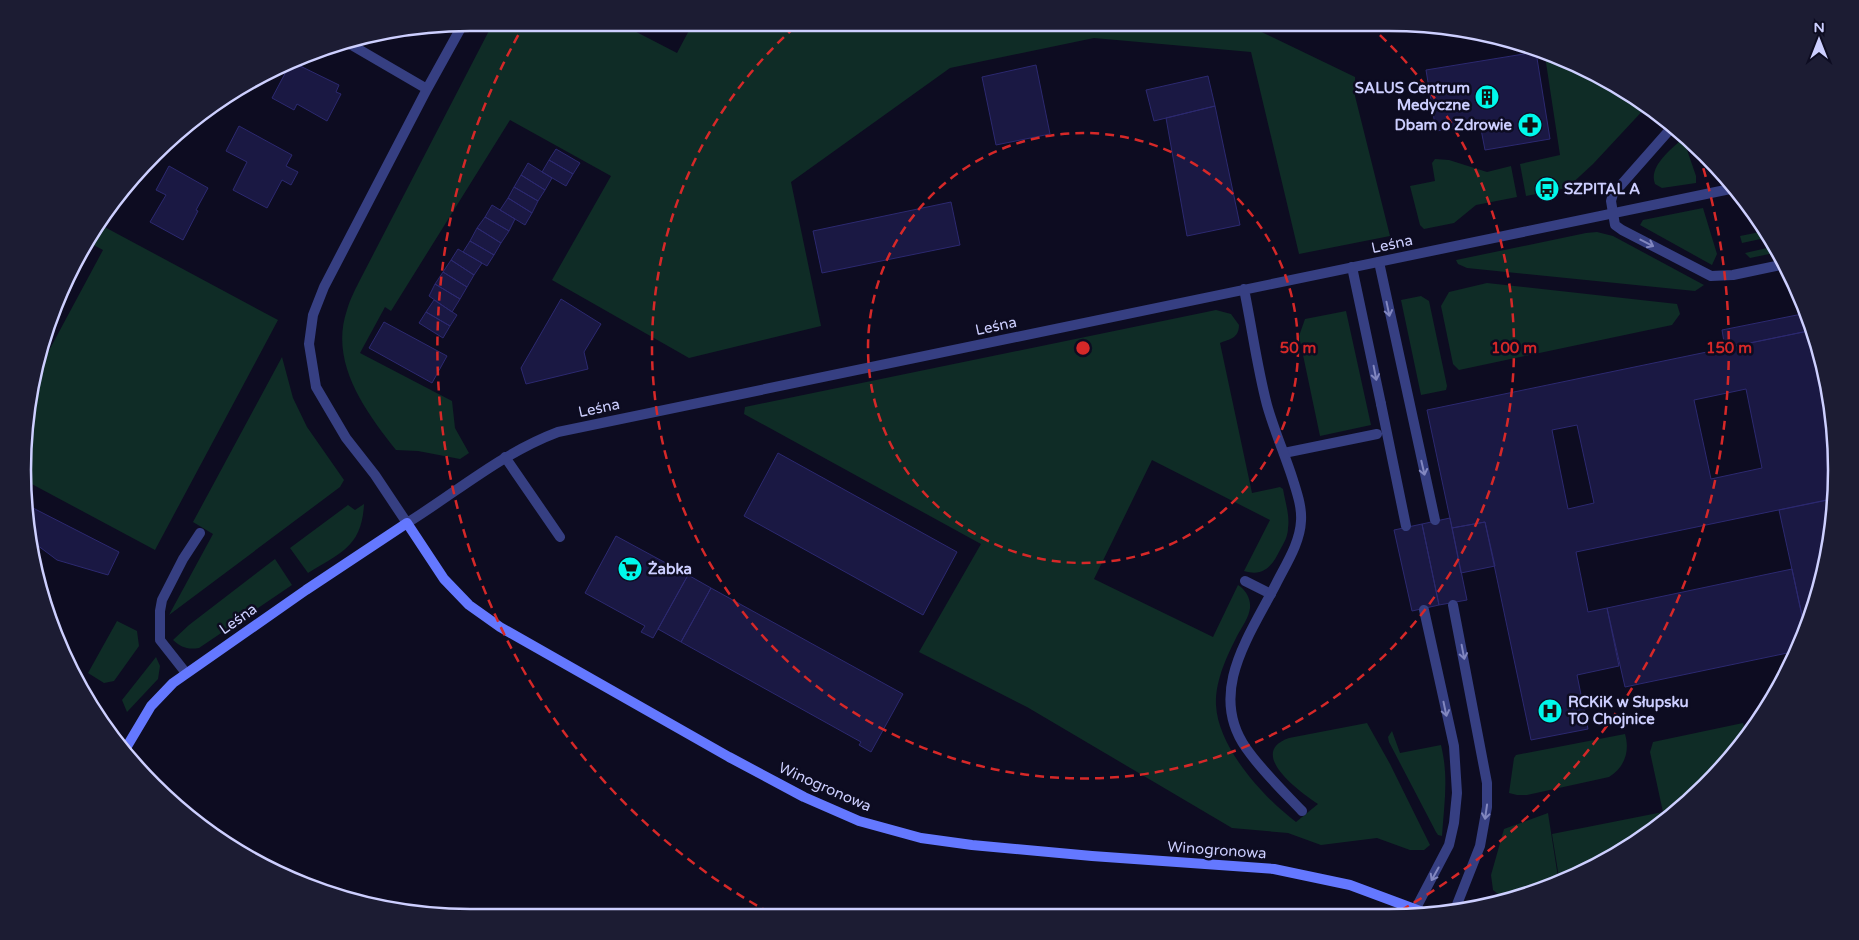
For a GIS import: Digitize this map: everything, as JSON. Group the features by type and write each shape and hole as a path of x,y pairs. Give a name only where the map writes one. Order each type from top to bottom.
{"street":[{"path":"407,524 375,475 346,438 316,387 309,344 313,315 324,287 459,31"},
{"path":"354,47 427,89"},
{"path":"1668,132 1613,194 1611,201 1615,225 1711,276 1733,275 1777,266"},
{"name":"Leśna","path":"128,744 151,706 173,683 186,673 306,590 506,457 533,441 558,432 1726,190"},
{"path":"1379,262 1410,427 1435,520"},
{"path":"1352,267 1406,526"},
{"path":"1244,290 1267,403 1299,500 1302,521 1294,548 1235,668 1230,692 1231,716 1239,736 1253,758 1302,811"},
{"path":"1284,454 1377,434"},
{"path":"506,457 560,537"},
{"name":"Winogronowa","path":"407,524 444,579 469,604 500,627 729,757 804,797 859,821 920,838 972,845 1274,869 1350,885 1416,908"},
{"path":"186,673 160,640 160,611 162,600 200,533"},
{"path":"1245,581 1271,594"},
{"path":"1453,604 1488,783 1487,807 1480,846 1458,903"},
{"path":"1416,908 1447,852 1453,831 1457,794 1456,766 1424,610"}],"green space":[{"path":"489,31 634,31 677,53 689,31 1260,31 1355,77 1355,96 1390,236 1299,254 1251,52 1094,38 950,68 791,182 821,326 689,358 552,280 611,176 510,120 391,311 385,307 360,353 452,401 455,428 469,453 460,459 418,451 396,450 362,402 346,367 343,348 343,329 347,310 361,278"},
{"path":"1546,61 1583,76 1642,112 1593,164 1567,188 1526,196 1520,164 1560,155"},
{"path":"1679,141 1686,148 1696,176 1696,183 1662,188 1655,184 1655,171 1667,153"},
{"path":"1435,159 1449,160 1487,172 1511,166 1517,197 1476,205 1454,223 1424,229 1420,225 1410,186 1435,181 1432,163"},
{"path":"1703,208 1717,254 1712,265 1640,225 1643,220"},
{"path":"104,227 278,320 155,550 31,484 32,441 35,413 46,356 103,250 94,245"},
{"path":"1597,232 1613,236 1704,285 1695,291 1467,268 1458,264 1456,260 1586,233"},
{"path":"1758,232 1762,239 1742,243 1740,236"},
{"path":"1767,248 1771,254 1750,258 1745,253"},
{"path":"1487,283 1677,304 1680,314 1672,325 1459,370 1453,364 1441,306 1449,292"},
{"path":"1421,296 1429,301 1447,386 1446,390 1421,395 1401,300"},
{"path":"1216,310 1231,314 1239,325 1236,335 1220,343 1252,493 1280,487 1283,489 1288,519 1287,537 1274,561 1266,569 1257,572 1244,571 1270,520 1152,460 1094,579 1213,637 1238,585 1241,587 1249,598 1249,611 1222,669 1217,687 1216,705 1225,738 1245,771 1270,800 1296,822 1318,804 1300,791 1281,772 1275,762 1273,753 1277,745 1289,738 1367,723 1390,764 1430,845 1424,850 1410,850 1377,838 1321,845 1288,833 1232,828 1027,707 919,652 981,544 744,414 745,407"},
{"path":"1346,311 1371,425 1320,436 1299,336 1305,319"},
{"path":"282,357 293,398 307,427 344,480 340,487 169,615 213,534 193,522"},
{"path":"364,504 359,530 354,539 339,554 308,573 290,548 348,505 355,510"},
{"path":"275,559 292,585 199,648 191,649 173,640 189,625"},
{"path":"117,621 137,631 139,646 114,681 104,683 88,673"},
{"path":"156,657 160,666 158,679 127,712 122,700"},
{"path":"1743,723 1744,727 1719,759 1699,780 1678,800 1656,818 1608,850 1583,864 1558,874 1552,834 1663,812 1650,752 1653,742"},
{"path":"1392,731 1400,753 1441,745 1445,769 1442,836 1436,832 1389,742 1388,737"},
{"path":"1625,734 1627,746 1625,758 1619,768 1609,777 1527,795 1509,793 1516,755"},
{"path":"1548,813 1558,875 1503,894 1499,895 1493,890 1491,875 1504,829"}],"building":[{"name":"SALUS Centrum Medyczne","path":"1526,54 1537,58 1550,139 1485,150 1480,124 1436,131 1426,70"},
{"path":"1036,65 1050,134 996,145 982,77"},
{"path":"300,66 339,85 336,92 341,94 327,121 297,104 294,110 272,98 286,72"},
{"path":"1208,76 1215,106 1154,121 1146,90"},
{"path":"1215,106 1240,225 1187,236 1166,118"},
{"path":"239,126 292,155 286,166 298,172 291,185 282,180 267,208 233,190 247,162 226,151"},
{"path":"556,149 580,163 573,174 549,160"},
{"path":"549,160 573,174 566,186 542,172"},
{"path":"528,163 552,178 545,190 521,175"},
{"path":"169,166 208,188 183,240 150,222 166,195 156,190"},
{"path":"521,175 545,190 538,201 514,187"},
{"path":"514,187 538,201 532,213 508,198"},
{"path":"508,198 532,213 525,225 500,210"},
{"path":"951,202 960,245 822,273 813,231"},
{"path":"492,205 515,219 509,231 485,217"},
{"path":"485,217 509,231 501,243 477,228"},
{"path":"477,228 501,243 494,255 470,241"},
{"path":"470,241 494,255 487,266 463,252"},
{"path":"458,249 482,263 474,275 451,260"},
{"path":"451,260 474,275 467,287 443,272"},
{"path":"443,272 467,287 460,299 435,284"},
{"path":"435,284 460,299 452,312 429,296"},
{"path":"561,299 601,324 584,352 588,369 526,384 521,368"},
{"path":"434,300 457,315 450,326 426,312"},
{"path":"426,312 450,326 443,338 419,323"},
{"path":"1799,315 1805,332 1725,348 1722,330"},
{"path":"384,322 447,356 432,383 369,348"},
{"path":"1805,332 1813,356 1824,413 1828,470 1827,500 1576,552 1588,612 1607,608 1619,666 1577,675 1588,729 1531,740 1485,522 1452,528 1427,410","holes":["1746,389 1762,468 1711,479 1694,400","1577,425 1594,503 1568,509 1552,430"]},
{"path":"778,453 957,552 923,615 744,516"},
{"path":"1827,500 1819,556 1813,584 1802,616 1779,510"},
{"path":"33,508 119,552 108,575 57,560 38,546"},
{"path":"1450,518 1467,600 1439,605 1422,524"},
{"path":"1485,522 1495,566 1461,573 1452,528"},
{"path":"1422,524 1439,605 1412,611 1394,530"},
{"path":"616,536 688,575 653,638 641,632 645,626 585,593"},
{"path":"1792,569 1802,616 1788,653 1625,687 1607,608"},
{"path":"688,575 711,588 681,642 658,629"},
{"path":"711,588 903,694 871,752 859,745 861,742 681,642"}],"place":[{"name":"SALUS Centrum Medyczne","path":"1487,97"},
{"name":"Dbam o Zdrowie","path":"1530,125"},
{"name":"SZPITAL A","path":"1547,189"},
{"name":"Żabka","path":"630,569"},
{"name":"RCKiK w Słupsku TO Chojnice","path":"1550,711"}]}
